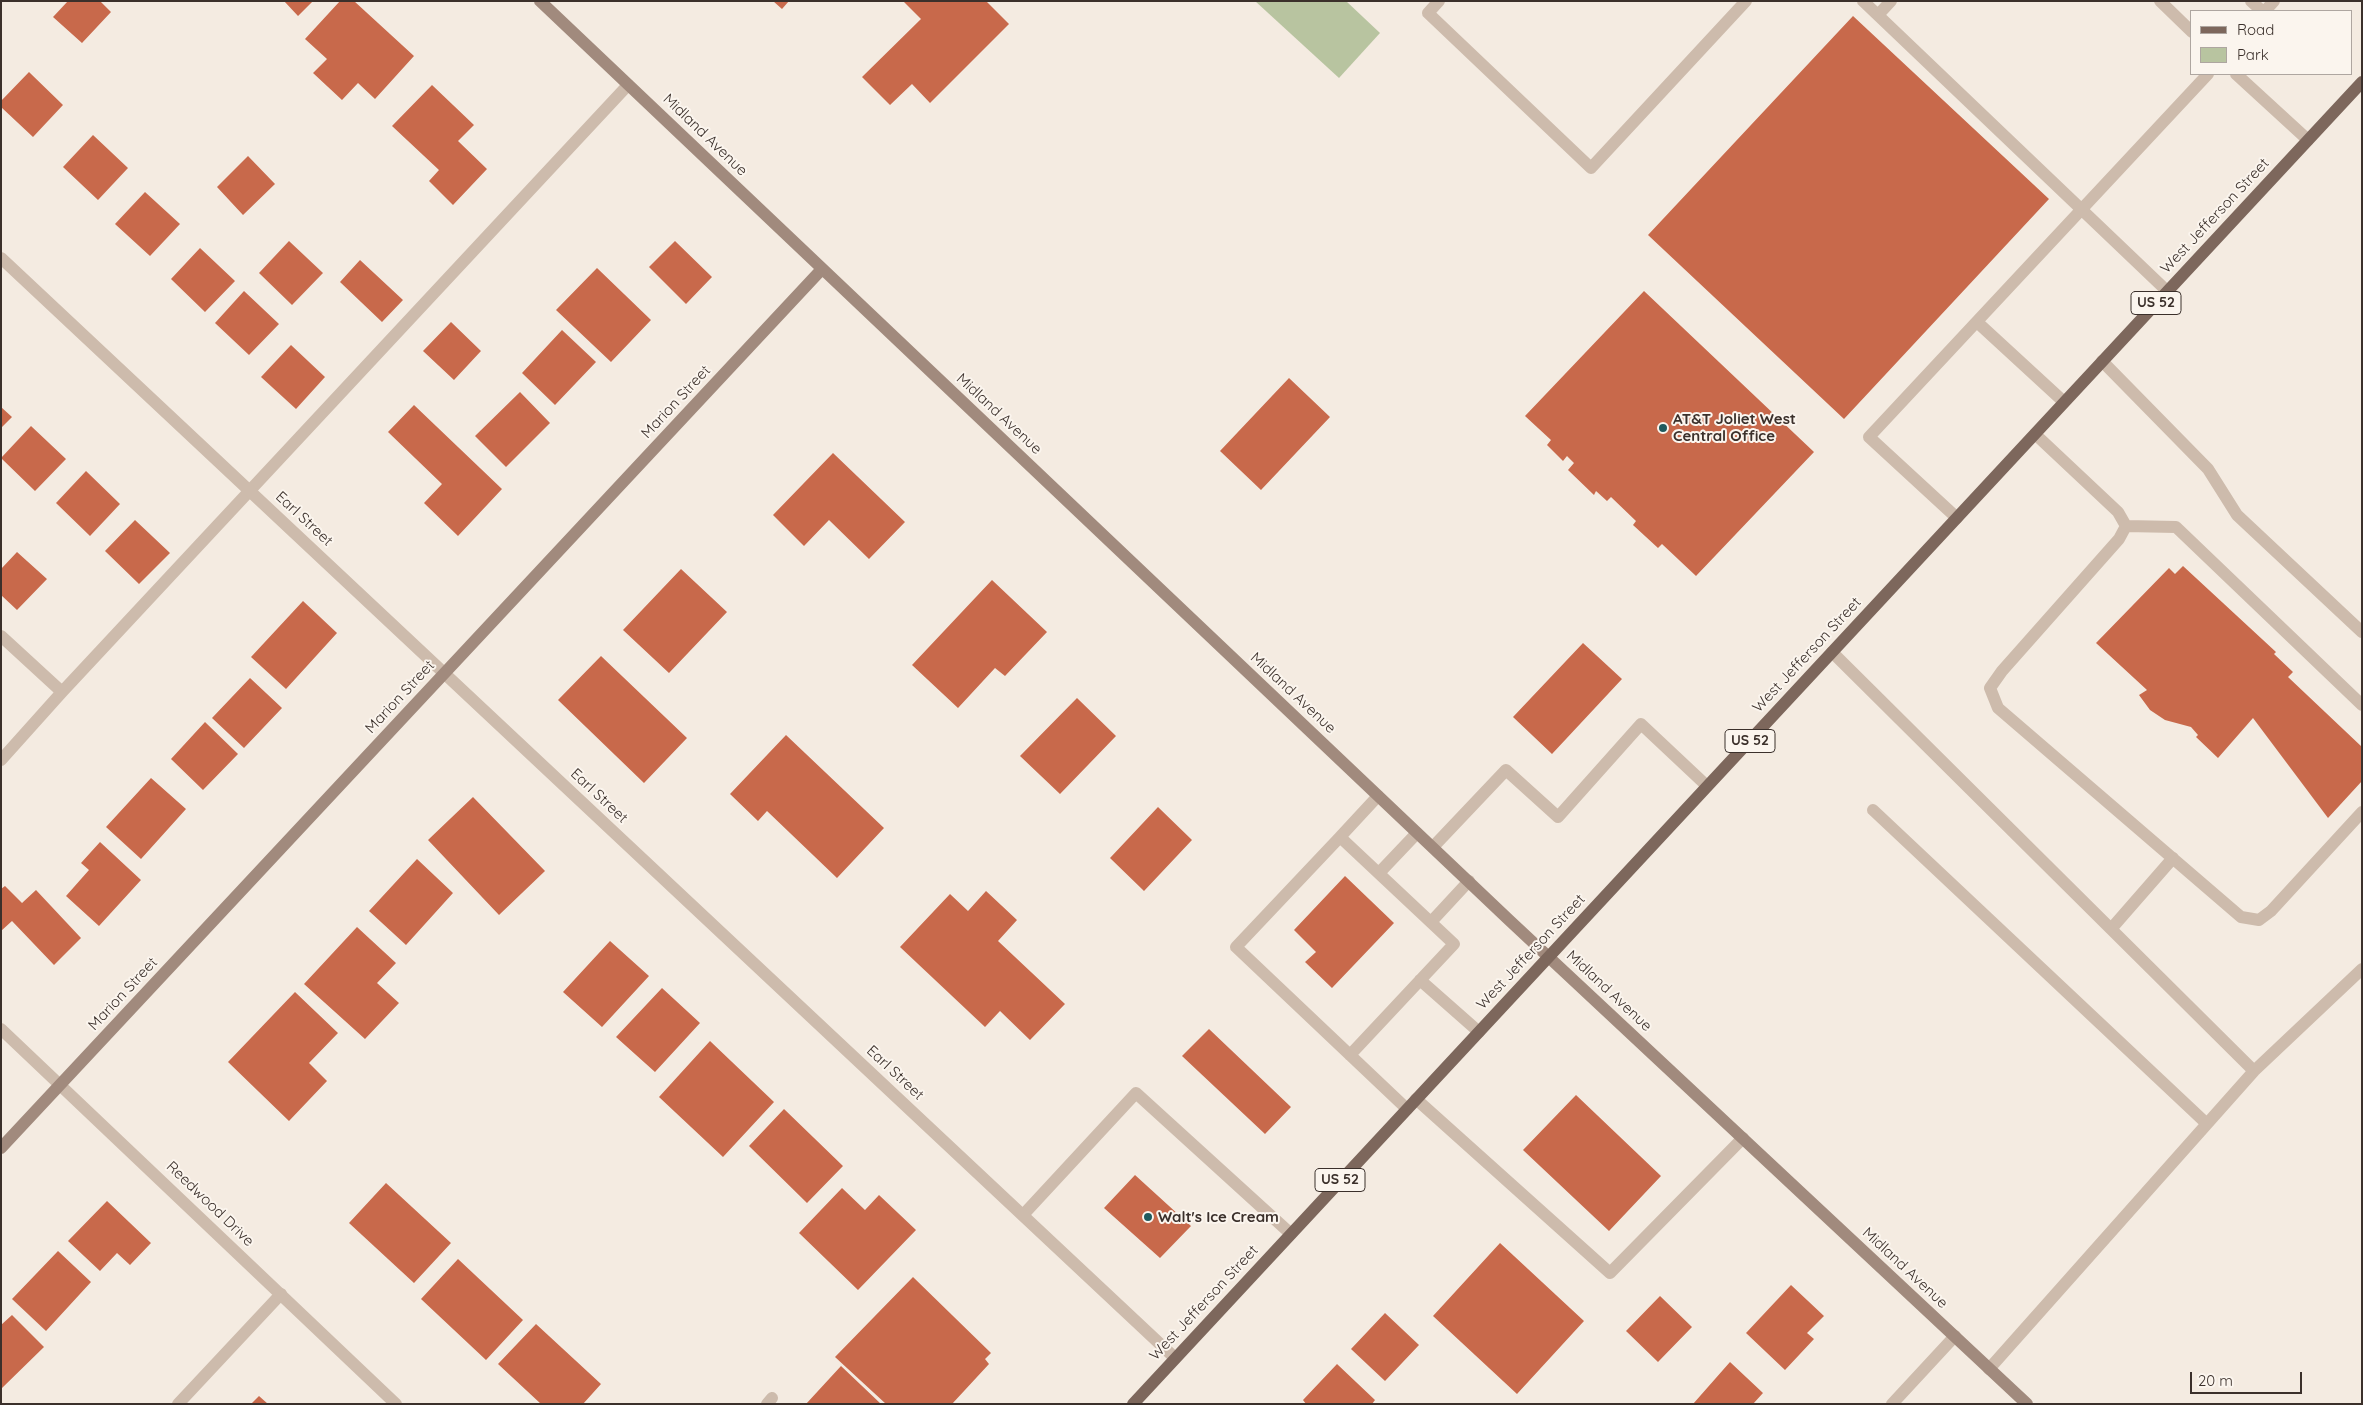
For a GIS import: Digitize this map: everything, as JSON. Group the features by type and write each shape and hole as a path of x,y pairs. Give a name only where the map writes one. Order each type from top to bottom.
{"main road":[{"name":"West Jefferson Street","path":"1132,1404 2360,86"}],"street":[{"name":"Midland Avenue","path":"540,1 1548,957 2027,1404"},
{"path":"1438,1 1428,13 1591,168 1746,1"},
{"path":"1863,1 2167,291"},
{"path":"1878,15 1891,1"},
{"path":"2160,1 2190,30"},
{"path":"2251,1 2262,10"},
{"path":"2264,10 2274,1"},
{"path":"1956,518 1870,437 2207,75"},
{"path":"2237,75 2308,140"},
{"path":"1,760 62,692 628,85"},
{"name":"Earl Street","path":"1,258 1175,1358"},
{"name":"Marion Street","path":"1,1148 822,269"},
{"path":"1977,322 2064,402"},
{"path":"2102,361 2208,469 2237,515 2359,627"},
{"path":"2035,434 2118,512 2126,526"},
{"path":"2126,526 2176,527 2362,705"},
{"path":"2126,526 2119,539 2002,671 1990,688 1998,708 2241,917 2258,920 2271,911 2362,812"},
{"path":"1,636 62,692"},
{"path":"1832,652 2254,1071"},
{"path":"1433,847 1506,770 1558,817 1641,724 1707,786"},
{"path":"1378,796 1236,948 1407,1109"},
{"path":"1873,810 2207,1124"},
{"path":"1379,873 1417,833"},
{"path":"1340,837 1454,944 1350,1055"},
{"path":"2111,930 2173,858"},
{"path":"1431,922 1468,881"},
{"path":"1990,1368 2254,1071 2362,969"},
{"path":"1420,980 1478,1032"},
{"name":"Reedwood Drive","path":"1,1029 396,1404"},
{"path":"1023,1215 1136,1093 1290,1234"},
{"path":"1416,1098 1610,1273 1743,1138"},
{"path":"178,1404 281,1294"},
{"path":"1892,1404 1955,1336"}],"green space":[{"path":"1255,1 1346,1 1380,33 1339,78"}],"building":[{"path":"68,1 100,1 111,12 82,43 53,17"},
{"path":"284,1 313,1 298,16"},
{"path":"340,1 354,1 414,56 375,99 358,83 342,100 313,73 327,59 305,39"},
{"path":"773,1 789,1 782,9"},
{"path":"903,1 986,1 1009,24 930,103 912,84 890,105 862,77 921,19"},
{"path":"1853,16 2049,199 1844,419 1648,235"},
{"path":"29,72 63,105 33,137 1,107 1,101"},
{"path":"432,85 474,125 458,141 487,169 453,205 429,181 439,170 392,126"},
{"path":"93,135 128,168 98,200 63,167"},
{"path":"248,156 275,184 243,215 217,187"},
{"path":"145,192 180,224 150,256 115,224"},
{"path":"289,241 323,273 292,305 259,273"},
{"path":"675,241 712,277 686,304 649,267"},
{"path":"200,248 235,281 205,312 171,279"},
{"path":"360,260 403,300 382,322 340,282"},
{"path":"597,268 651,320 611,362 556,310"},
{"path":"244,291 279,324 249,355 215,323"},
{"name":"AT&T Joliet West Central Office","path":"1644,291 1814,452 1696,576 1662,544 1658,548 1633,525 1636,521 1611,497 1607,501 1596,491 1594,495 1568,470 1574,463 1567,456 1563,461 1547,445 1551,440 1525,416"},
{"path":"451,322 481,351 454,380 423,351"},
{"path":"562,330 596,362 555,405 522,373"},
{"path":"291,345 325,377 296,409 261,377"},
{"path":"1289,378 1330,417 1261,490 1220,451"},
{"path":"520,392 550,423 506,467 475,436"},
{"path":"414,405 502,489 458,536 424,503 442,484 388,432"},
{"path":"1,407 12,417 1,428"},
{"path":"31,426 66,459 35,491 1,458"},
{"path":"833,453 905,522 869,559 829,520 804,546 773,515"},
{"path":"86,471 120,504 90,536 56,503"},
{"path":"135,520 170,553 139,584 105,551"},
{"path":"17,552 47,579 17,610 1,595 1,569"},
{"path":"2183,566 2276,652 2274,654 2293,672 2288,677 2362,747 2362,781 2328,818 2253,718 2218,758 2196,737 2198,735 2191,727 2165,720 2150,710 2139,695 2147,690 2096,643 2169,568 2175,574"},
{"path":"681,569 727,612 669,673 623,630"},
{"path":"992,580 1047,632 1005,676 995,668 958,708 912,665"},
{"path":"303,601 337,633 286,689 251,657"},
{"path":"1583,643 1622,679 1552,754 1513,717"},
{"path":"601,656 687,738 644,783 558,700"},
{"path":"250,678 282,708 244,748 212,718"},
{"path":"1077,698 1116,736 1060,794 1020,756"},
{"path":"205,722 238,754 203,790 171,759"},
{"path":"786,735 884,828 837,878 767,811 758,821 730,794"},
{"path":"151,778 186,809 141,859 106,827"},
{"path":"473,797 545,871 499,915 428,840"},
{"path":"1158,807 1192,840 1144,891 1110,858"},
{"path":"100,842 141,880 99,926 66,896 89,870 81,863"},
{"path":"417,859 453,893 406,945 369,911"},
{"path":"1345,876 1394,923 1332,988 1305,962 1316,952 1294,930"},
{"path":"5,886 22,903 36,890 81,938 54,965 12,921 1,931 1,889"},
{"path":"986,891 1017,920 998,941 1065,1004 1030,1040 1000,1011 985,1027 900,947 950,894 968,911"},
{"path":"357,927 396,963 377,983 399,1003 365,1039 304,984"},
{"path":"610,941 649,976 602,1027 563,992"},
{"path":"662,988 700,1023 655,1072 616,1037"},
{"path":"295,992 338,1033 309,1063 327,1081 289,1121 228,1062"},
{"path":"1209,1029 1291,1107 1265,1134 1182,1056"},
{"path":"710,1041 774,1102 723,1157 659,1097"},
{"path":"1576,1095 1661,1176 1609,1231 1523,1150"},
{"path":"784,1109 843,1166 807,1203 749,1146"},
{"name":"Walt's Ice Cream","path":"1135,1175 1191,1226 1160,1258 1104,1208"},
{"path":"386,1183 451,1243 414,1283 349,1223"},
{"path":"842,1188 865,1210 879,1195 916,1230 858,1290 799,1233"},
{"path":"107,1201 151,1243 130,1265 117,1253 100,1271 68,1241"},
{"path":"1500,1243 1584,1321 1517,1394 1433,1316"},
{"path":"58,1251 91,1282 46,1331 12,1299"},
{"path":"458,1259 523,1320 486,1360 421,1299"},
{"path":"913,1277 991,1353 985,1359 989,1364 952,1404 886,1404 835,1357"},
{"path":"1791,1285 1824,1316 1807,1333 1814,1339 1785,1370 1746,1333"},
{"path":"1660,1296 1692,1327 1658,1362 1626,1331"},
{"path":"1385,1313 1419,1345 1385,1381 1351,1349"},
{"path":"12,1315 44,1347 1,1389 1,1325"},
{"path":"536,1324 601,1384 583,1404 541,1404 498,1364"},
{"path":"1730,1362 1763,1393 1753,1404 1693,1404"},
{"path":"1337,1364 1375,1400 1372,1404 1306,1404 1303,1400"},
{"path":"841,1366 881,1404 806,1404"},
{"path":"259,1396 268,1404 251,1404"}],"place":[{"name":"AT&T Joliet West Central Office","path":"1663,428"},
{"name":"Walt's Ice Cream","path":"1148,1217"}]}
